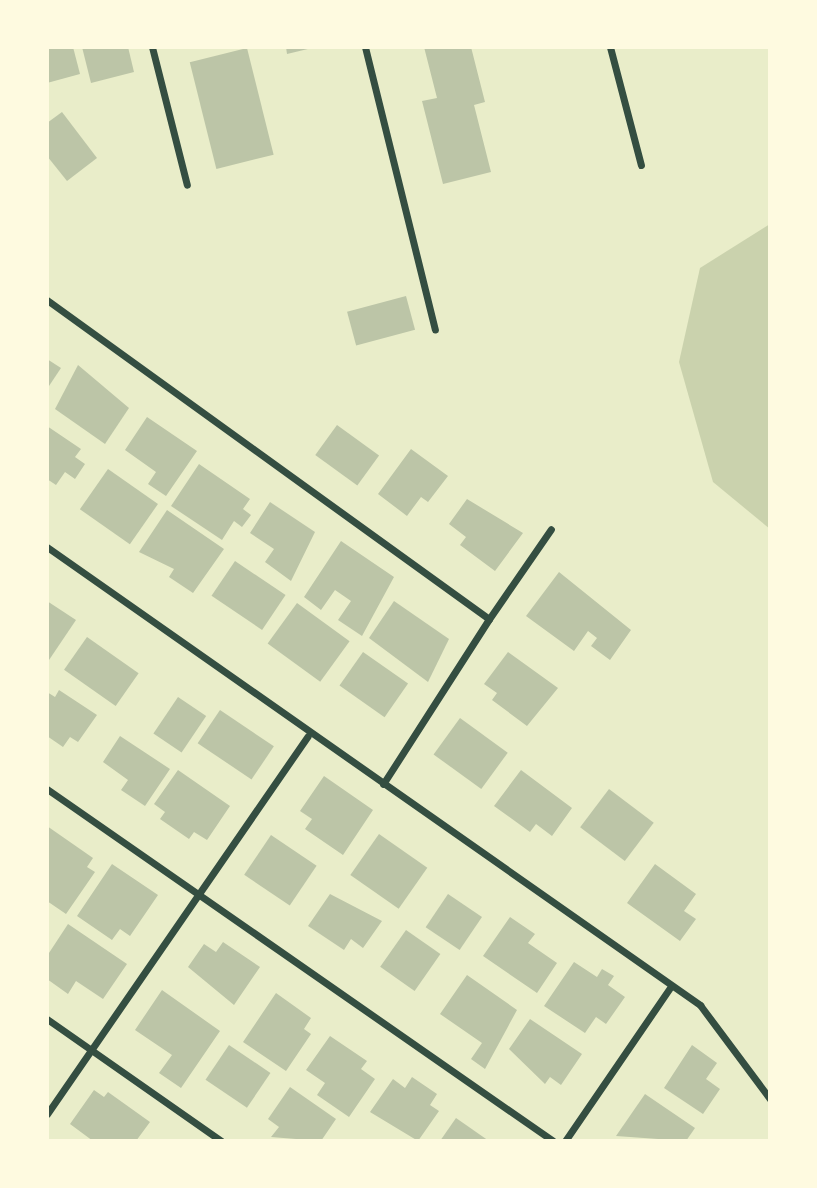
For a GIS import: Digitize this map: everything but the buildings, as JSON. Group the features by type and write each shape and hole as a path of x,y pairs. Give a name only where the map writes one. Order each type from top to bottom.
{"street":[{"path":"152,47 187,185"},
{"path":"365,47 435,329"},
{"path":"610,47 641,165"},
{"path":"47,300 489,619"},
{"path":"383,784 489,619 551,529"},
{"path":"47,547 309,736 383,784 700,1004 770,1099"},
{"path":"47,1114 309,736"},
{"path":"47,789 553,1141"},
{"path":"565,1141 671,986"},
{"path":"47,1019 221,1141"}],"green space":[{"path":"770,224 770,529 713,482 679,362 700,268"}]}
